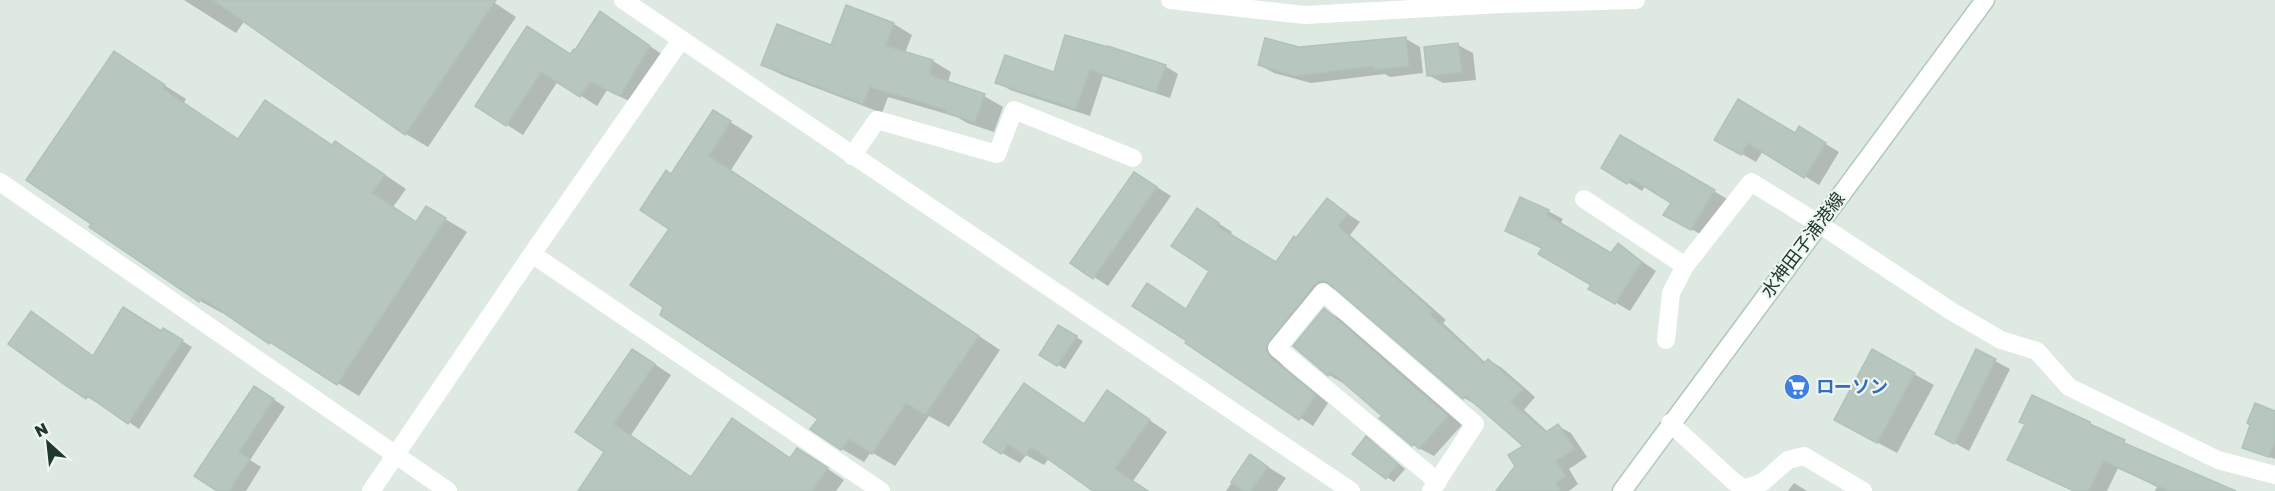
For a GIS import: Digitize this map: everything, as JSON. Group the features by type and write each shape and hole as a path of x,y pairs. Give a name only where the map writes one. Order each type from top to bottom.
{"street":[{"path":"623,0 1351,491"},
{"path":"1170,0 1305,15 1500,2 1636,0"},
{"name":"水神田子浦港線","path":"1622,491 1670,423 1985,0"},
{"path":"371,491 681,40"},
{"path":"852,156 878,120 997,154 1014,110 1133,158"},
{"path":"0,182 394,456 448,491"},
{"path":"1666,340 1671,293 1685,266 1750,182 1819,224 1951,311 2001,339 2037,351 2069,387 2218,460 2275,475"},
{"path":"1584,199 1685,266"},
{"path":"532,254 881,491"},
{"path":"1323,291 1475,424 1434,486 1277,348 1323,291"},
{"path":"1670,423 1744,489 1763,483 1788,460 1804,456 1863,491"}],"building":[{"path":"213,0 496,0 405,135"},
{"path":"846,5 894,23 886,46 933,60 929,75 985,94 975,122 946,113 947,110 870,87 863,104 761,65 777,24 831,45"},
{"path":"600,11 650,46 620,96 590,82 580,97 541,72 506,126 475,106 527,26 570,54 575,50"},
{"path":"1065,35 1166,65 1156,92 1090,70 1076,109 995,83 1005,55 1054,72"},
{"path":"1406,37 1409,66 1374,70 1374,66 1295,76 1258,65 1265,38 1299,47"},
{"path":"1458,43 1462,72 1427,76 1424,47"},
{"path":"114,51 165,85 163,89 238,139 265,100 332,145 335,141 385,175 372,193 416,222 426,206 446,218 337,385 270,342 269,344 202,298 199,302 89,227 91,224 26,180"},
{"path":"1738,99 1795,133 1799,126 1826,143 1804,178 1748,143 1741,155 1714,140"},
{"path":"713,110 731,121 709,156 979,336 925,415 906,403 872,454 849,439 841,450 810,429 818,419 660,315 663,307 630,285 669,229 640,210 666,170 671,174"},
{"path":"1620,135 1715,190 1691,230 1663,215 1671,203 1631,178 1627,184 1601,168"},
{"path":"1134,172 1157,187 1093,279 1070,263"},
{"path":"1520,197 1549,210 1547,215 1611,253 1618,243 1642,262 1615,304 1588,289 1591,285 1538,254 1542,248 1505,231"},
{"path":"1327,198 1348,214 1338,226 1433,311 1430,315 1484,363 1488,359 1523,389 1511,402 1546,432 1558,424 1575,449 1556,461 1566,476 1556,482 1560,491 1496,491 1515,466 1508,455 1523,446 1466,396 1463,399 1326,281 1320,281 1314,285 1266,346 1270,357 1316,395 1299,420 1185,343 1187,341 1132,306 1147,283 1186,309 1209,271 1171,246 1197,208 1219,223 1217,226 1276,262 1294,236 1296,238"},
{"path":"123,307 161,331 163,328 183,340 128,424 88,396 86,399 65,385 8,344 31,311 93,356"},
{"path":"1324,308 1448,416 1419,449 1414,444 1412,446 1379,418 1382,416 1331,372 1328,376 1293,346"},
{"path":"1058,325 1077,336 1057,366 1039,355"},
{"path":"632,349 655,364 614,424 691,477 732,418 790,458 797,448 828,468 812,491 578,491 604,452 575,432"},
{"path":"1872,349 1915,373 1877,443 1834,420"},
{"path":"1976,349 1996,359 1954,444 1935,434"},
{"path":"1024,383 1084,424 1107,390 1150,420 1115,469 1148,491 1093,491 1031,447 1025,456 1008,444 1001,454 983,442"},
{"path":"254,386 274,399 239,452 250,459 229,491 217,491 194,476"},
{"path":"2032,395 2125,440 2124,443 2236,491 2169,491 2103,461 2089,491 2074,491 2007,460 2025,424 2019,422"},
{"path":"2255,403 2275,411 2275,441 2269,457 2242,448 2250,425 2247,423"},
{"path":"1366,436 1398,464 1386,479 1352,454"},
{"path":"1250,454 1268,467 1251,491 1244,491 1231,482"}],"place":[{"name":"ローソン","path":"1797,387"}]}
